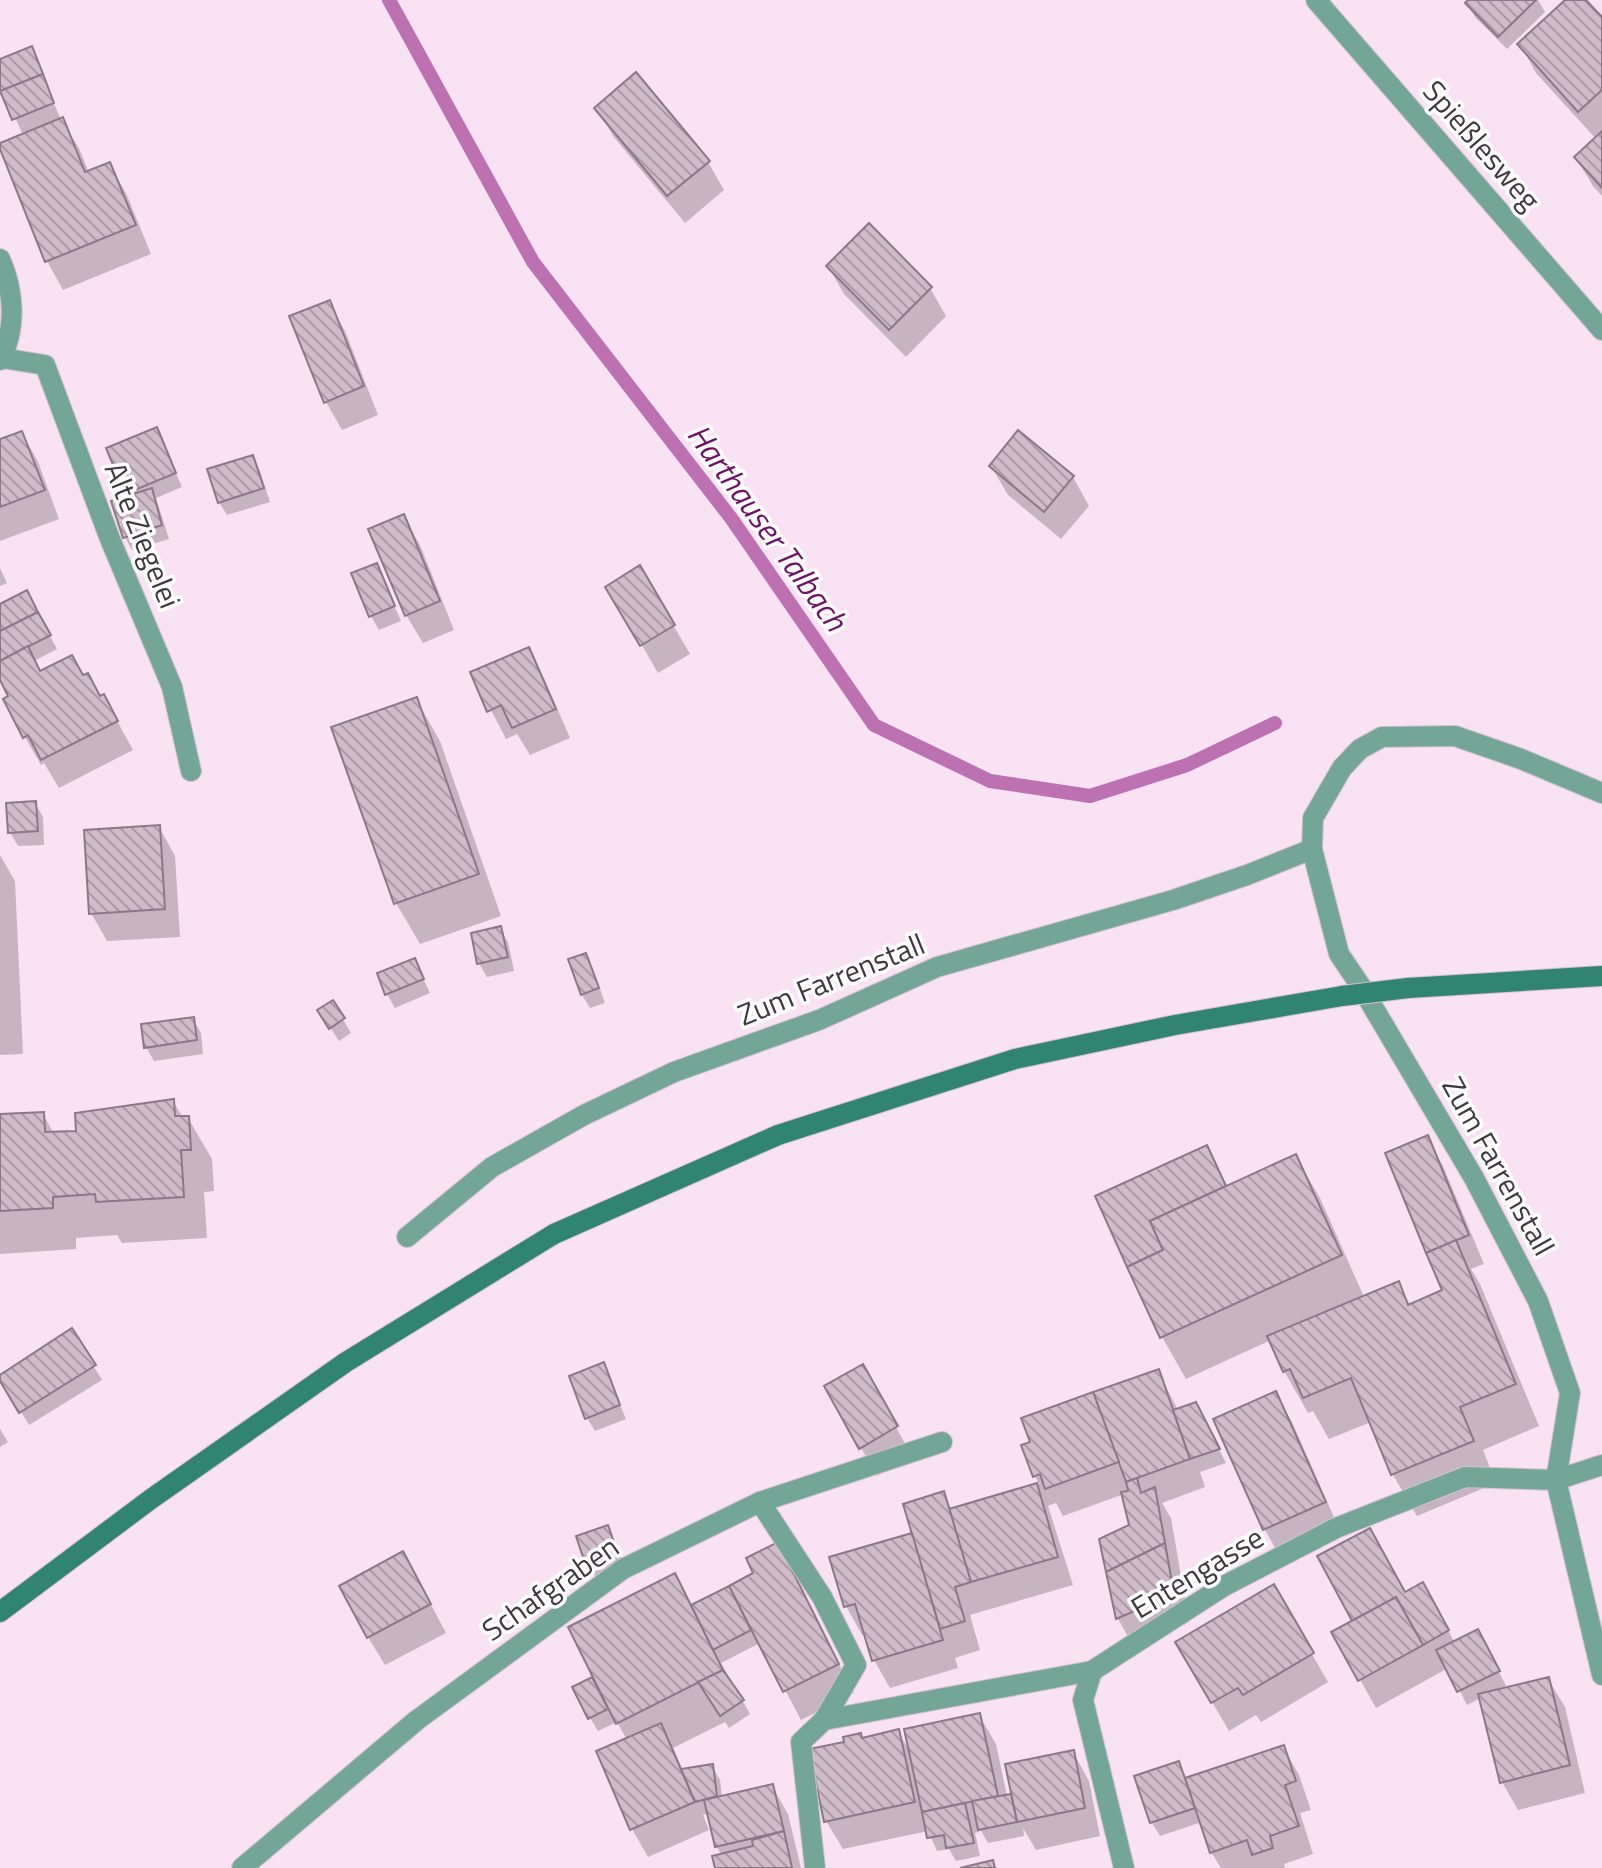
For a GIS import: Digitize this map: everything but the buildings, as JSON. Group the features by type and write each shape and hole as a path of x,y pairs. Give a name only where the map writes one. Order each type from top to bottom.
{"main road":[{"path":"0,1612 151,1499 346,1362 554,1234 778,1135 1015,1059 1351,990 1602,976"}],"street":[{"name":"Spießlesweg","path":"1316,0 1602,330"},
{"name":"Alte Ziegelei","path":"0,259 9,281 11,327 1,359 45,365 110,539 172,687 191,771"},
{"name":"Zum Farrenstall","path":"1556,1480 1570,1393 1538,1301 1474,1178 1351,990 1312,849 1313,818 1342,768 1360,749 1382,737 1455,736 1521,759 1602,793"},
{"name":"Zum Farrenstall","path":"407,1237 492,1167 584,1115 674,1072 819,1020 937,967 1173,900 1312,849"},
{"name":"Schafgraben","path":"242,1868 417,1720 623,1569 760,1502 942,1442"},
{"path":"1602,1465 1556,1480 1602,1675"},
{"name":"Entengasse","path":"824,1720 1092,1671 1224,1586 1336,1528 1465,1477 1556,1480"},
{"path":"760,1502 822,1597 856,1665 824,1720 801,1742 815,1868"},
{"path":"1092,1671 1083,1700 1124,1868"}],"waterway":[{"name":"Harthauser Talbach","path":"389,0 533,262 731,518 874,725 990,781 1090,796 1187,765 1275,723"}]}
